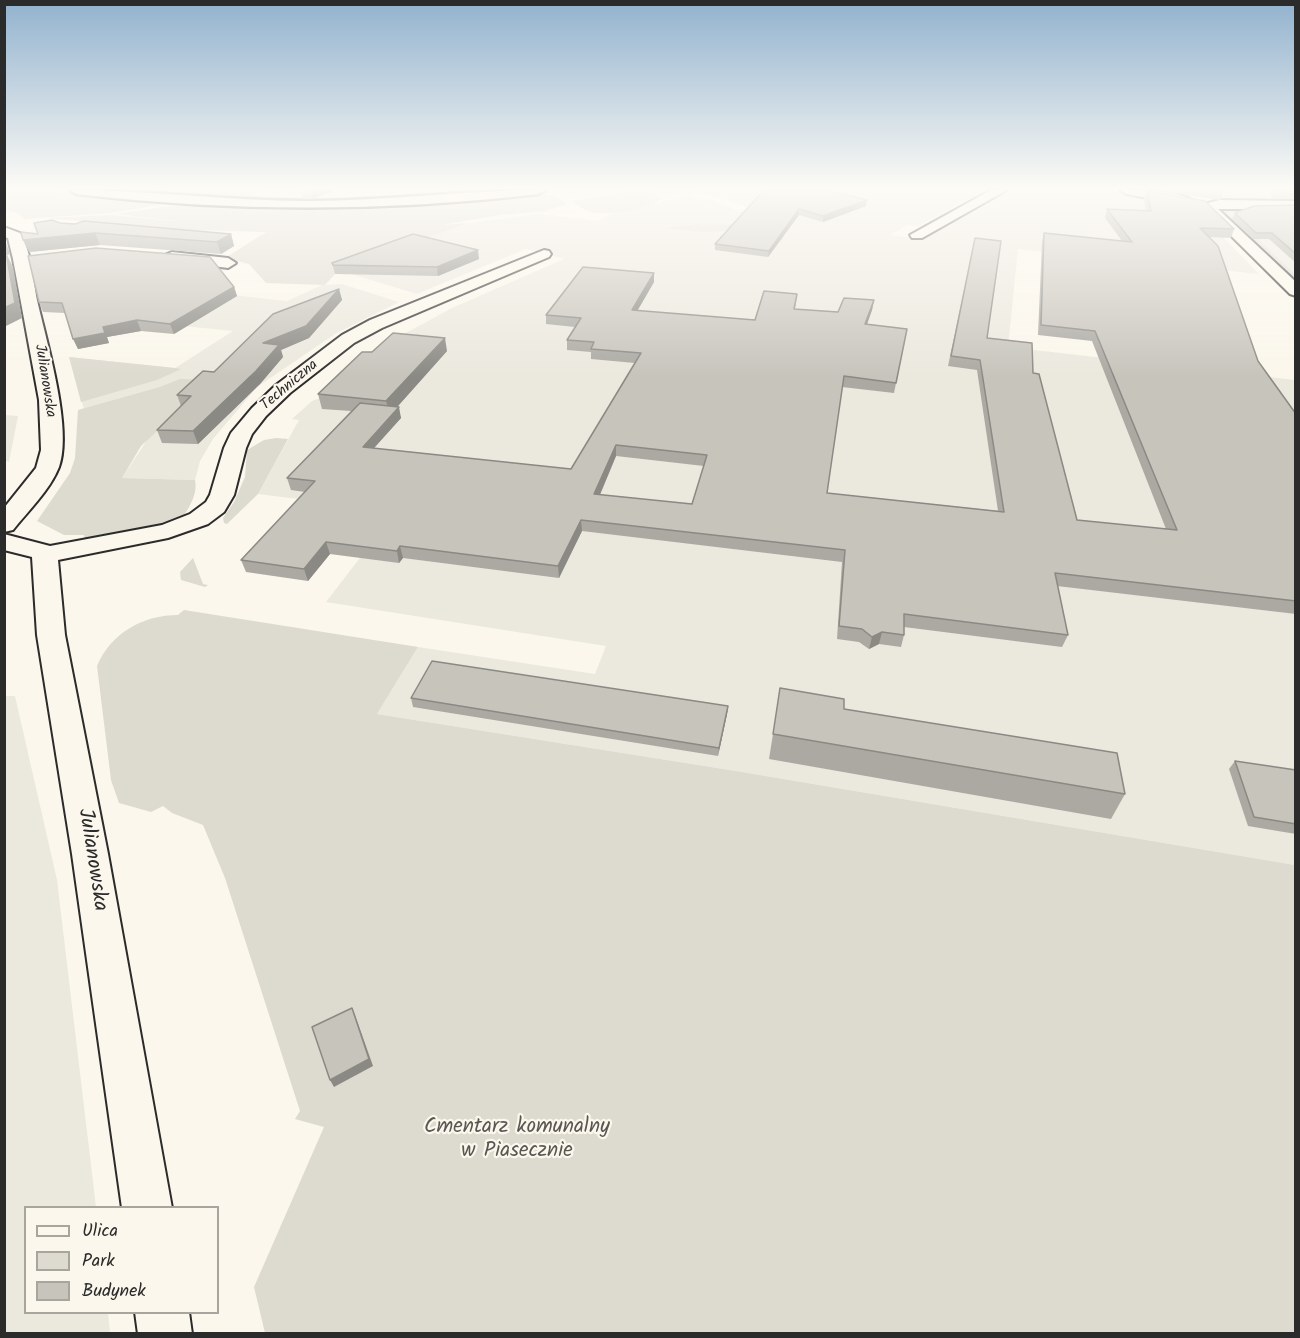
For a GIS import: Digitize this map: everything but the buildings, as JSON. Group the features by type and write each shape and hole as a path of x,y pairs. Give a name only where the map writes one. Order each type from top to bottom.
{"street":[{"path":"1256,252 1296,291"},
{"name":"Techniczna","path":"14,531 168,531 199,519 215,507 222,495 235,448 242,433 268,402 292,382 348,339 376,324 544,254"},
{"path":"159,256 228,263"},
{"name":"Julianowska","path":"21,259 49,400 52,450 47,468 14,531 51,635 94,877 147,1206"},
{"path":"162,1314 165,1334"}],"shaded area":[{"path":"388,252 518,252 417,294 351,274 362,262"},
{"path":"539,252 1018,252 1008,347 1295,380 1295,865 736,771 377,714 418,647 595,674 606,646 326,602 396,511 258,494 299,420 292,419 312,401 320,398 329,389 329,385 367,354 452,308 564,259"},
{"path":"1051,252 1238,252 1259,274"},
{"path":"1272,252 1295,252 1295,274"},
{"path":"342,284 399,302 335,334 257,387 213,439 200,461 195,480 122,478 147,440 85,441 84,409 69,357 175,368 233,331 144,322 196,291 287,301 322,285"},
{"path":"5,415 18,416 9,462 5,461"},
{"path":"5,696 15,696 57,880 96,1206 24,1206 24,1314 108,1314 110,1333 5,1334"}],"green space":[{"path":"234,252 388,252 364,261 347,261 325,285 266,283 249,264 225,258"},
{"path":"1264,252 1272,252 1295,274 1295,277 1287,274"},
{"path":"69,357 181,369 157,380 81,402"},
{"path":"180,379 212,380 141,446 122,478 195,480 194,495 183,517 156,526 85,540 84,535 64,535 37,521 70,473 75,458 78,410 160,387"},
{"path":"288,439 258,494 227,524 224,523 223,518 234,502 245,477 247,450 264,440"},
{"path":"193,558 203,584 208,585 205,587 181,580 180,572"},
{"name":"Cmentarz komunalny w Piasecznie","path":"184,610 418,647 377,714 736,771 1295,865 1295,1333 265,1333 254,1287 324,1127 295,1119 300,1111 225,878 203,825 172,813 163,806 151,812 119,803 111,780 97,666 111,644 130,628 153,618 178,615"}]}
